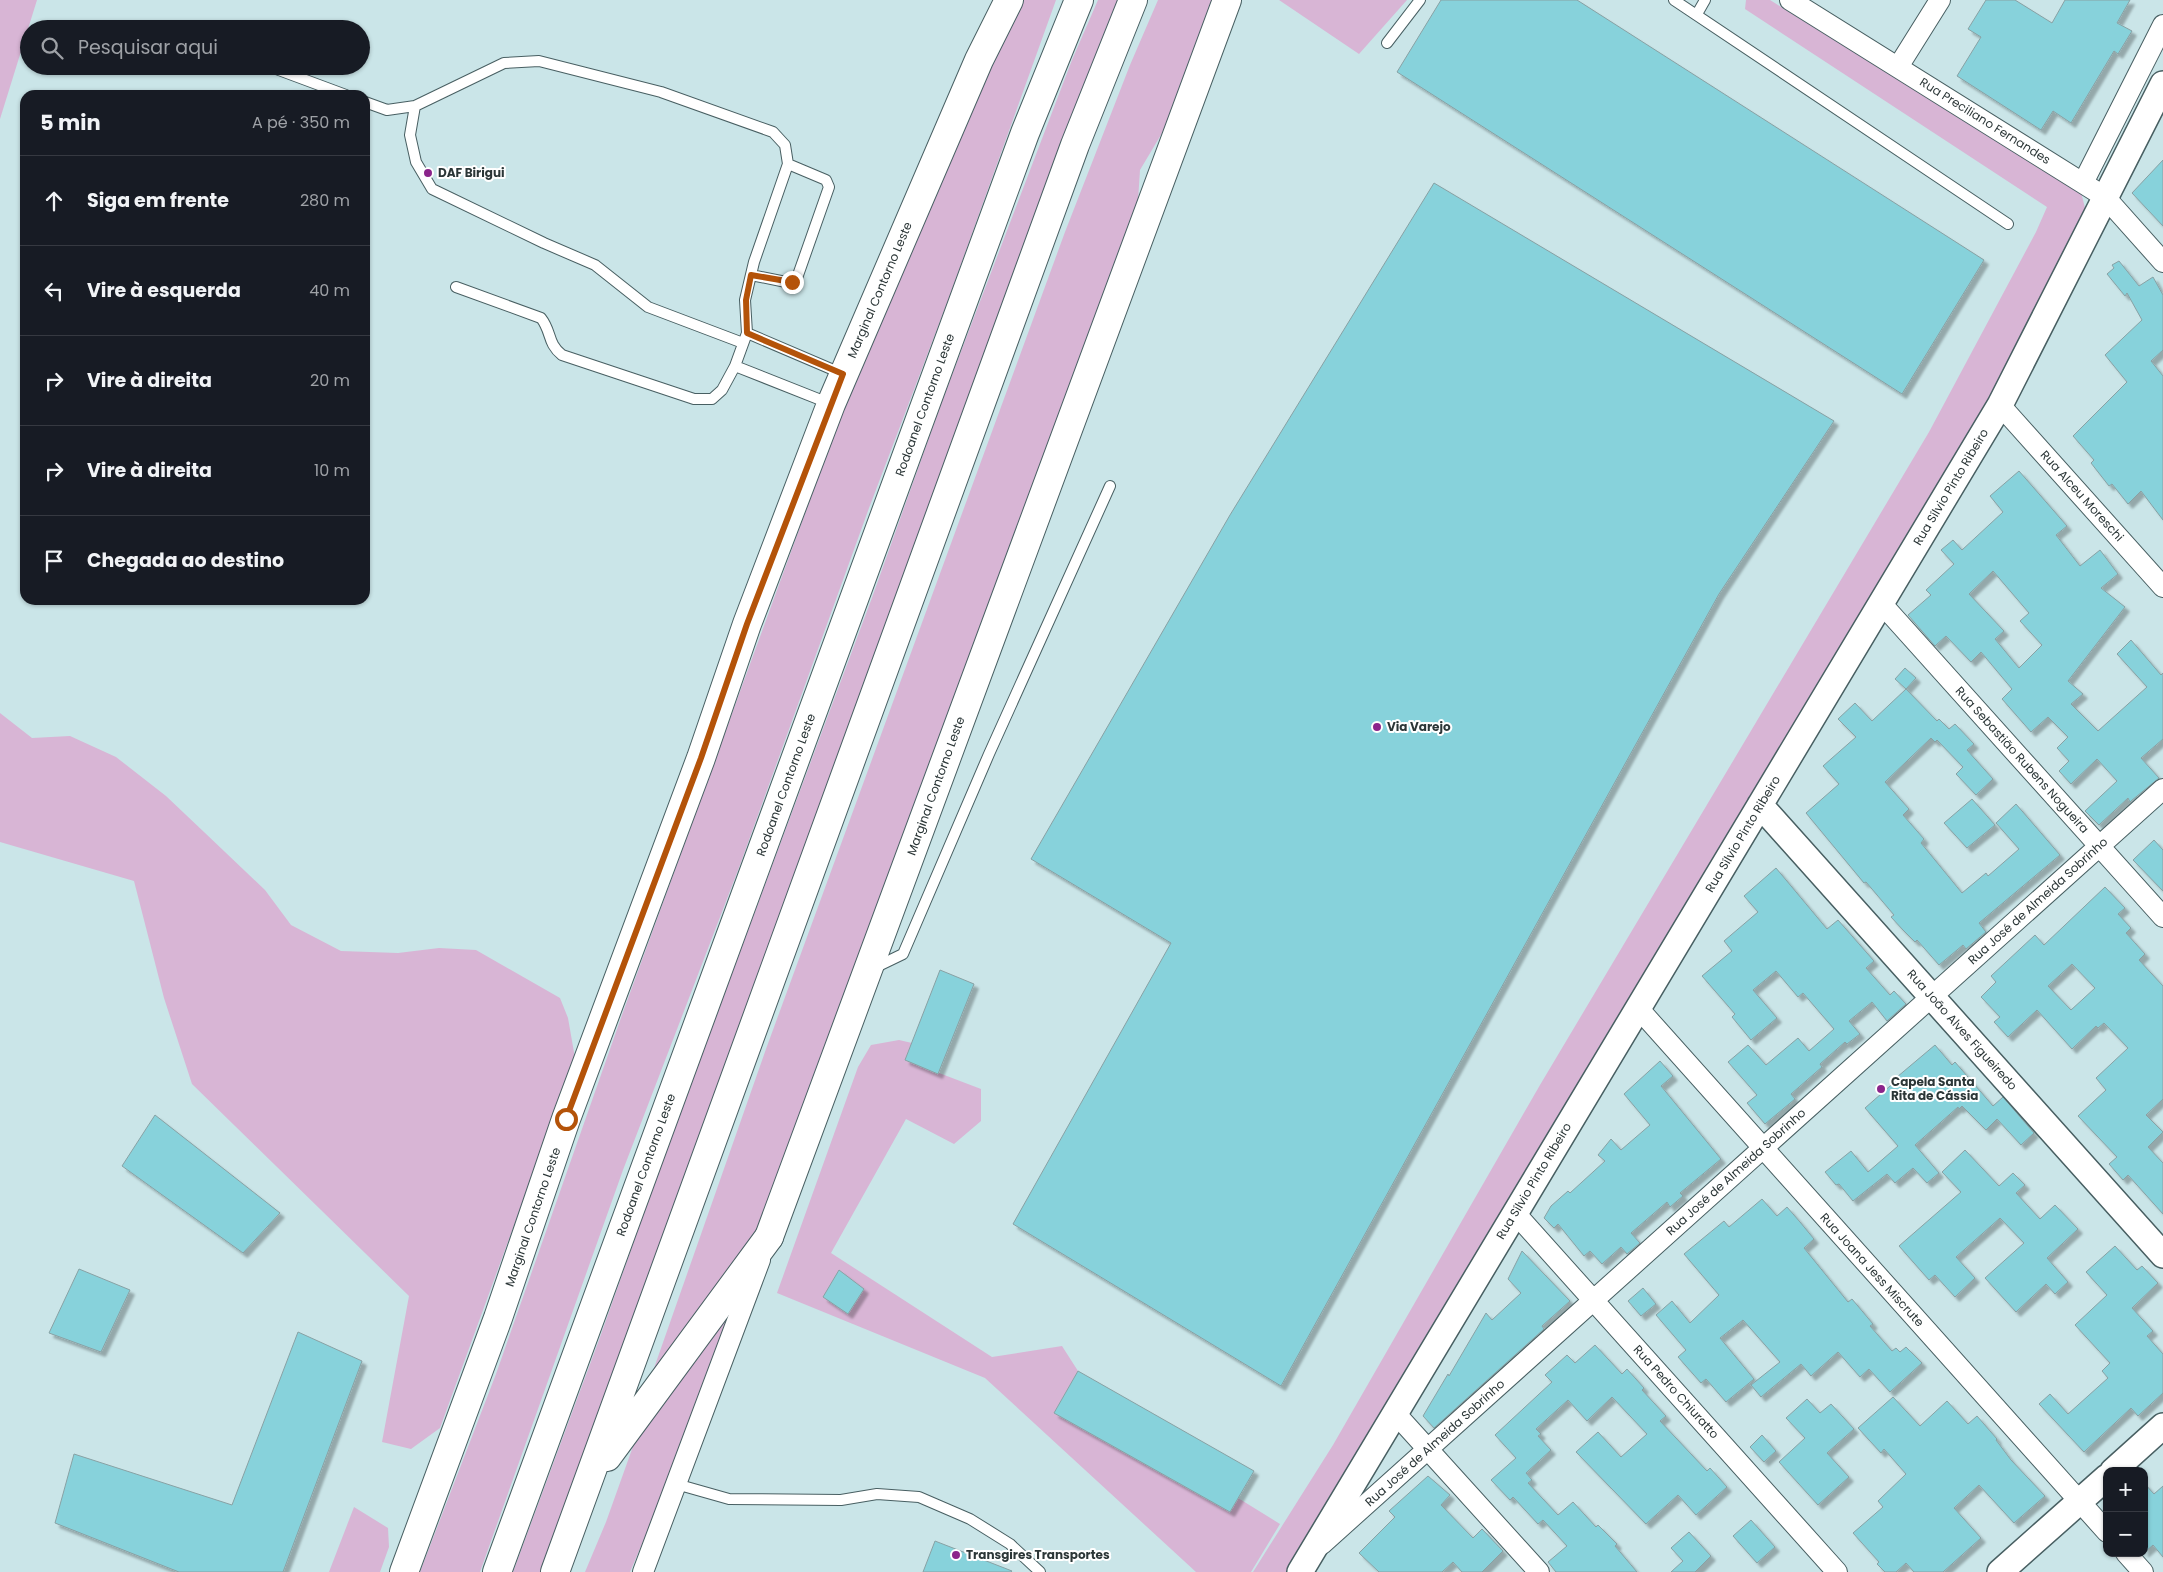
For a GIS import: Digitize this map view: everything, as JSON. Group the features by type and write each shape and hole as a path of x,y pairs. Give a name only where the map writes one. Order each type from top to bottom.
{"main road":[{"name":"Marginal Contorno Leste","path":"404,1572 498,1318 566,1119 701,758 747,624 831,404 979,60 1009,0"},
{"name":"Rodoanel Contorno Leste","path":"497,1572 1025,133 1079,0"},
{"path":"556,1572 1072,154 1119,30 1133,0"},
{"name":"Marginal Contorno Leste","path":"769,1237 1227,0"},
{"path":"588,1483 769,1237"}],"street":[{"name":"Rua Preciliano Fernandes","path":"1790,0 2106,197 2163,262"},
{"path":"1898,67 1940,0"},
{"path":"2083,183 2163,25"},
{"name":"Rua Sílvio Pinto Ribeiro","path":"1305,1564 2000,405 2163,84"},
{"name":"Rua Alceu Moreschi","path":"2000,405 2163,587"},
{"name":"Rua Sebastião Rubens Nogueira","path":"1881,603 2163,917"},
{"name":"Rua José de Almeida Sobrinho","path":"1305,1564 1428,1449 2163,789"},
{"name":"Rua João Alves Figueiredo","path":"1760,805 2163,1255"},
{"name":"Rua Joana Jess Miscrute","path":"1638,1008 2103,1527"},
{"name":"Rua Pedro Chiuratto","path":"1515,1213 1837,1572"},
{"name":"Marginal Contorno Leste","path":"643,1572 769,1237"},
{"path":"1395,1413 1539,1572"},
{"path":"2118,1467 2163,1426"},
{"path":"2000,1572 2103,1481"},
{"path":"2130,1557 2143,1572"}],"lane":[{"path":"1387,42 1420,0"},
{"path":"1674,0 2008,224"},
{"path":"1697,14 1705,0"},
{"path":"370,104 386,110 415,106 504,63 538,62 661,92 773,132 785,145 788,164 751,275 746,300 745,338 722,390 712,399 694,399 562,355 553,348 546,324 541,318 456,286"},
{"path":"292,75 333,90"},
{"path":"415,106 410,135 416,162 432,189 544,244 595,264 648,307 745,338 843,374"},
{"path":"751,275 786,282 792,282 797,278 829,187 826,180 788,164"},
{"path":"734,366 831,404"},
{"path":"867,972 904,954 989,754 1110,486"},
{"path":"676,1484 729,1499 841,1500 877,1494 919,1498 970,1519 1010,1544 1040,1572"}],"shaded area":[{"path":"0,0 37,0 31,20 20,20 20,55 0,119"},
{"path":"1023,0 1056,0 950,295 869,508 740,865 623,1170 480,1572 420,1572 496,1374 622,1015 850,390 963,129"},
{"path":"1098,0 1125,0 544,1572 513,1572 599,1340 671,1137 873,595 941,404 1072,60"},
{"path":"1158,0 1221,0 1168,123 1140,170 1137,216 764,1231 662,1373 653,1371 766,1049 1065,232 1130,65"},
{"path":"1279,0 1407,0 1359,54"},
{"path":"1746,0 1770,0 2081,192 2087,216 1995,399 1290,1572 1253,1572 1333,1445 1540,1085 1929,432 2036,232 2047,207 1745,9"},
{"path":"0,713 32,738 70,736 116,757 166,796 265,890 291,925 341,951 398,953 439,948 476,950 560,998 568,1018 575,1058 440,1428 411,1449 382,1442 409,1296 192,1084 164,998 134,881 0,842"},
{"path":"899,1040 912,1043 905,1060 981,1089 981,1121 954,1144 906,1119 831,1253 992,1357 1062,1346 1078,1371 1054,1413 1230,1512 1238,1498 1280,1524 1251,1572 1196,1572 985,1378 777,1293 858,1067 871,1045"},
{"path":"732,1311 679,1458 630,1572 585,1572 606,1522 636,1438"},
{"path":"354,1507 388,1528 389,1547 380,1572 329,1572"}],"building":[{"path":"1441,0 1577,0 1984,260 1902,394 1397,72"},
{"path":"1986,0 2015,0 2052,23 2065,0 2130,0 2117,23 2132,31 2118,54 2114,51 2071,123 2053,111 2041,130 1957,76 1981,37 1968,29"},
{"path":"2163,160 2163,226 2132,193"},
{"name":"Via Varejo","path":"1434,183 1834,421 1719,594 1281,1386 1013,1224 1171,943 1031,859 1230,515"},
{"path":"2119,261 2139,286 2153,277 2163,295 2163,350 2151,361 2163,376 2163,520 2141,491 2128,504 2112,484 2109,486 2091,463 2094,460 2073,436 2127,382 2105,355 2142,320 2127,293 2125,296 2107,274 2114,268 2112,265"},
{"path":"2019,471 2067,526 2056,535 2080,566 2100,550 2118,574 2101,588 2125,607 2068,681 2083,694 2071,704 2098,731 2147,687 2117,654 2131,640 2161,675 2163,673 2163,739 2141,758 2159,778 2130,802 2128,798 2099,825 2085,811 2117,781 2097,759 2071,784 2059,771 2069,761 2057,748 2068,737 2048,717 2031,732 2002,699 2012,689 1981,652 1971,662 1946,636 1935,646 1908,615 1931,595 1926,590 1954,564 1941,550 1953,540 1962,550 2003,512 1990,496","holes":["1993,571 2029,613 2020,621 2042,645 2019,668 1995,639 2004,631 1969,594"]},
{"path":"1905,668 1916,678 1906,689 1895,679"},
{"path":"1906,689 1937,721 1939,719 1949,729 1955,724 1974,744 1967,750 1993,779 1976,795 1956,774 1963,767 1937,740 1935,742 1931,738 1885,782 1909,809 1903,815 1924,839 1921,843 1962,893 1986,873 1988,876 2019,849 1996,823 2016,804 2060,855 1979,923 1986,932 1966,949 1963,945 1939,965 1917,940 1915,942 1891,917 1894,915 1866,882 1864,883 1806,813 1839,784 1823,766 1856,737 1838,719 1855,703 1872,721"},
{"path":"1972,799 1995,825 1967,848 1944,823"},
{"path":"2154,840 2163,850 2163,891 2133,860"},
{"path":"1776,868 1827,929 1838,920 1874,961 1866,968 1890,995 1894,991 1906,1004 1887,1021 1872,1002 1849,1021 1860,1034 1847,1044 1845,1042 1820,1064 1822,1067 1791,1094 1795,1099 1765,1124 1747,1103 1757,1095 1728,1062 1748,1045 1766,1065 1798,1038 1809,1051 1834,1029 1803,993 1798,997 1776,971 1753,990 1777,1018 1751,1040 1732,1017 1735,1014 1702,976 1732,951 1724,941 1758,912 1744,896"},
{"path":"2105,887 2125,908 2118,914 2131,928 2126,933 2145,954 2139,960 2163,986 2163,1099 2146,1115 2163,1132 2148,1147 2163,1163 2163,1214 2128,1175 2123,1180 2109,1164 2117,1157 2078,1116 2106,1090 2096,1078 2128,1048 2104,1023 2098,1028 2096,1026 2072,1049 2037,1010 2008,1037 1994,1022 2000,1017 1981,997 1996,982 1991,976 2035,935 2044,945","holes":["2072,964 2095,988 2071,1010 2048,986"]},
{"path":"940,970 974,984 938,1074 905,1060"},
{"path":"1935,1045 1952,1065 1955,1062 1993,1106 2003,1097 2034,1133 2021,1145 1997,1119 1986,1130 1962,1106 1959,1109 1958,1107 1915,1145 1939,1173 1927,1183 1913,1168 1895,1183 1887,1174 1853,1201 1839,1184 1836,1185 1825,1172 1851,1151 1868,1172 1898,1146 1865,1108 1898,1079 1897,1077"},
{"path":"1660,1061 1673,1076 1661,1086 1721,1159 1680,1193 1683,1196 1670,1207 1667,1202 1631,1233 1640,1243 1627,1254 1621,1247 1602,1264 1590,1251 1584,1256 1558,1224 1554,1228 1544,1218 1551,1206 1568,1191 1570,1193 1605,1161 1598,1155 1611,1139 1621,1150 1650,1125 1624,1094"},
{"path":"155,1115 280,1213 243,1253 122,1166"},
{"path":"1965,1150 1999,1186 2013,1173 2025,1185 2016,1193 2040,1219 2055,1205 2078,1229 2047,1258 2068,1282 2055,1294 2046,1284 2016,1312 1985,1278 2024,1243 2000,1218 1956,1257 1975,1278 1955,1297 1935,1275 1929,1280 1899,1246 1961,1192 1942,1172"},
{"path":"1762,1199 1777,1216 1787,1207 1800,1222 1814,1239 1804,1248 1848,1302 1852,1299 1873,1324 1870,1326 1892,1351 1896,1348 1900,1352 1906,1347 1922,1363 1890,1392 1869,1369 1860,1377 1838,1352 1811,1376 1801,1364 1761,1397 1751,1385 1780,1362 1743,1320 1720,1338 1754,1379 1726,1402 1706,1379 1701,1383 1678,1357 1686,1350 1656,1315 1672,1301 1690,1323 1719,1295 1684,1254 1724,1221 1729,1227"},
{"path":"2115,1246 2137,1270 2142,1266 2158,1283 2132,1308 2153,1331 2147,1336 2163,1354 2163,1393 2138,1416 2131,1408 2084,1452 2039,1404 2050,1394 2068,1414 2108,1378 2102,1371 2110,1363 2075,1325 2107,1295 2086,1272"},
{"path":"1522,1251 1570,1301 1542,1326 1544,1329 1434,1428 1423,1416 1486,1313 1492,1320 1521,1293 1508,1279"},
{"path":"79,1269 130,1290 101,1352 49,1333"},
{"path":"839,1270 864,1289 848,1314 823,1297"},
{"path":"1643,1288 1656,1304 1641,1316 1628,1301"},
{"path":"298,1332 362,1361 283,1572 179,1572 55,1523 74,1454 232,1505"},
{"path":"1595,1345 1622,1374 1627,1369 1644,1388 1642,1390 1666,1416 1660,1421 1707,1471 1710,1468 1727,1487 1696,1515 1678,1495 1646,1524 1576,1452 1598,1432 1621,1457 1647,1434 1612,1397 1587,1421 1568,1400 1536,1429 1541,1434 1538,1436 1551,1450 1526,1473 1532,1480 1528,1483 1558,1515 1573,1502 1596,1527 1598,1525 1617,1544 1615,1546 1637,1572 1556,1572 1548,1562 1567,1546 1543,1520 1538,1524 1513,1497 1510,1500 1491,1480 1516,1458 1495,1435 1552,1382 1545,1375 1567,1355 1575,1363"},
{"path":"1078,1371 1254,1471 1230,1512 1054,1413"},
{"path":"1893,1397 1920,1426 1947,1401 1968,1424 1977,1416 1997,1439 2011,1460 2045,1496 2014,1523 1979,1485 1954,1508 1981,1538 1943,1572 1914,1572 1906,1563 1896,1572 1885,1572 1877,1564 1879,1562 1853,1533 1883,1507 1878,1501 1906,1474 1884,1449 1881,1453 1858,1428"},
{"path":"1807,1399 1820,1413 1831,1404 1854,1429 1827,1453 1849,1477 1818,1505 1779,1462 1805,1438 1786,1418"},
{"path":"1762,1435 1776,1451 1764,1462 1750,1447"},
{"path":"1428,1476 1450,1495 1441,1505 1473,1538 1482,1529 1503,1551 1482,1572 1462,1572 1453,1562 1442,1572 1379,1572 1359,1553 1395,1517 1389,1511"},
{"path":"2163,1486 2163,1557 2153,1545 2148,1549 2148,1487 2154,1494"},
{"path":"1751,1520 1775,1547 1757,1563 1733,1536"},
{"path":"1689,1532 1711,1556 1695,1572 1671,1572 1683,1561 1671,1548"},
{"path":"935,1541 1012,1571 923,1572"}],"place":[{"name":"DAF Birigui","path":"428,173"},
{"name":"Via Varejo","path":"1377,727"},
{"name":"Capela Santa Rita de Cássia","path":"1881,1089"},
{"name":"Transgires Transportes","path":"956,1555"}],"route":[{"path":"566,1119 701,758 747,624 843,374 747,333 746,300 751,275 792,282"}]}
